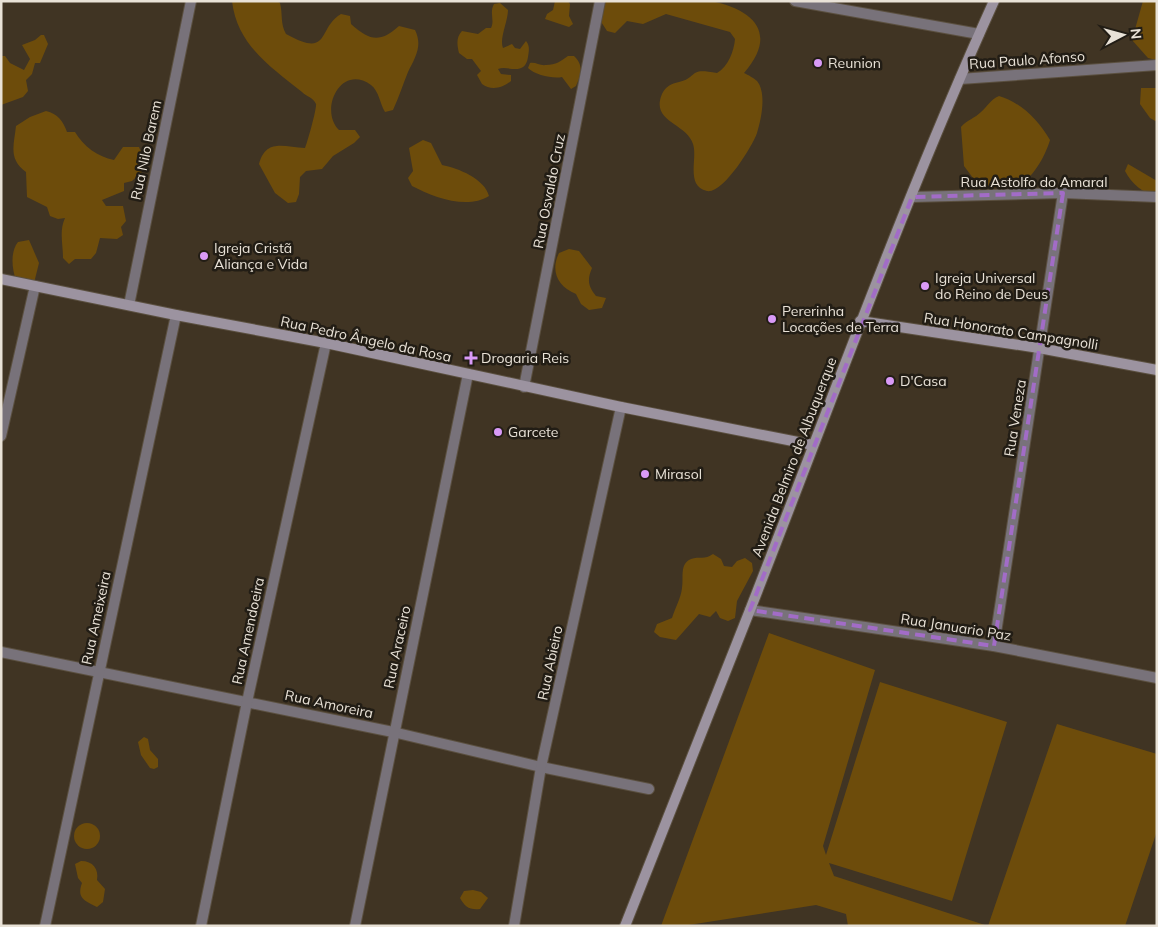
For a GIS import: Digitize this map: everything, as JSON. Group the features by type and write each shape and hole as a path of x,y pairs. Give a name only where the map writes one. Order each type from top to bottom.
{"main road":[{"name":"Avenida Belmiro de Albuquerque","path":"624,926 750,610 860,321 994,1"},
{"name":"Rua Pedro Ângelo da Rosa","path":"1,279 176,315 326,343 621,407 813,445"},
{"name":"Rua Honorato Campagnolli","path":"860,321 1039,348 1157,370"}],"street":[{"name":"Rua Nilo Barem","path":"129,305 191,1"},
{"name":"Rua Osvaldo Cruz","path":"524,386 600,1"},
{"path":"795,1 979,34"},
{"name":"Rua Paulo Afonso","path":"960,79 1157,65"},
{"name":"Rua Astolfo do Amaral","path":"912,198 1063,194 1157,197"},
{"name":"Rua Veneza","path":"994,646 1063,194"},
{"path":"1,436 35,286"},
{"name":"Rua Ameixeira","path":"45,926 176,315"},
{"name":"Rua Amendoeira","path":"201,926 247,702 326,343"},
{"name":"Rua Araceiro","path":"355,926 393,732 468,374"},
{"name":"Rua Abieiro","path":"514,926 541,767 621,407"},
{"name":"Rua Januario Paz","path":"750,610 994,646 1157,678"},
{"name":"Rua Amoreira","path":"1,652 393,732 541,767 649,789"}],"highlighted area":[{"path":"1063,193 994,646 750,610 912,197"}],"shaded area":[{"path":"232,1 277,1 280,3 286,34 300,41 310,43 321,39 334,20 341,14 350,16 351,24 370,37 375,38 386,35 399,26 415,30 417,36 417,52 393,110 385,112 374,88 360,80 350,80 336,92 331,112 333,122 339,130 355,130 360,137 333,156 322,169 306,171 300,177 299,194 296,202 288,203 275,193 259,164 266,150 271,147 305,148 316,104 312,98 304,94 268,64 248,43 235,17"},
{"path":"555,1 568,1 570,4 569,16 573,24 569,27 545,19 547,14 553,10"},
{"path":"603,1 711,1 739,11 750,17 757,26 760,35 759,47 754,59 744,73 757,81 762,92 759,128 754,140 729,178 714,190 707,191 696,184 694,178 693,144 684,131 665,117 661,111 660,103 662,94 667,87 685,80 697,72 708,71 717,73 721,70 730,58 735,39 730,32 666,14 643,24 627,21 615,33 607,31 598,17"},
{"path":"1143,1 1157,1 1156,60 1148,58 1132,40"},
{"path":"500,3 508,10 502,40 503,48 512,44 515,48 520,49 526,41 529,50 526,63 520,69 498,69 501,74 511,75 511,81 501,87 493,88 482,84 477,75 481,71 472,59 467,59 459,53 458,41 462,31 478,34 486,28 491,28 494,4"},
{"path":"44,35 48,44 40,63 35,63 32,74 26,80 28,91 23,97 1,105 1,56 5,56 10,63 24,70 30,59 22,45 35,40"},
{"path":"568,56 574,56 580,67 578,82 571,89 562,77 544,76 528,68 530,63 553,64"},
{"path":"1141,88 1157,88 1157,122 1150,118 1140,104"},
{"path":"999,96 1015,103 1029,113 1050,140 1045,154 1032,174 1015,188 1006,183 994,188 979,186 964,166 961,127"},
{"path":"46,111 57,116 62,121 67,132 75,132 82,142 97,154 114,160 123,147 139,147 145,162 144,170 132,181 124,183 124,191 102,200 106,206 123,206 126,221 121,227 123,235 117,239 100,238 96,253 91,259 75,259 69,264 63,258 62,233 65,218 58,219 50,216 47,207 27,197 26,172 20,167 13,151 16,126 30,117"},
{"path":"423,140 431,143 442,165 470,175 482,184 489,196 471,202 461,202 440,198 412,186 408,178 413,171 409,148"},
{"path":"1128,164 1157,181 1157,196 1147,193 1134,184 1125,171"},
{"path":"29,240 39,263 34,283 16,280 13,271 15,246 18,242"},
{"path":"569,249 579,251 592,268 589,276 591,289 596,296 606,298 602,308 589,310 581,304 576,294 564,287 557,278 556,260 559,253"},
{"path":"713,554 721,559 724,566 732,567 737,561 745,558 752,563 753,571 737,601 735,618 728,621 720,618 716,611 710,617 699,614 676,640 660,637 654,632 657,624 672,618 681,592 685,564 691,559 707,557"},
{"path":"769,633 875,670 823,846 826,855 880,682 1007,722 952,901 829,863 834,876 988,926 848,926 846,914 816,905 682,926 661,926"},
{"path":"1057,724 1157,754 1157,831 1125,926 988,926"},
{"path":"144,737 148,739 150,750 158,759 158,767 154,769 150,768 141,755 138,742"},
{"path":"87,823 96,827 100,836 96,845 87,849 78,845 74,836 78,827"},
{"path":"81,861 89,862 94,866 97,872 97,880 105,889 103,902 97,907 81,896 80,888 82,883 78,878 75,864"},
{"path":"473,890 481,892 488,898 480,909 468,907 460,898 464,891"}],"place":[{"name":"Reunion","path":"818,63"},
{"name":"Igreja Cristã Aliança e Vida","path":"204,256"},
{"name":"Igreja Universal do Reino de Deus","path":"925,286"},
{"name":"Pererinha Locações de Terra","path":"772,319"},
{"name":"Drogaria Reis","path":"471,358"},
{"name":"D'Casa","path":"890,381"},
{"name":"Garcete","path":"498,432"},
{"name":"Mirasol","path":"645,474"}]}
